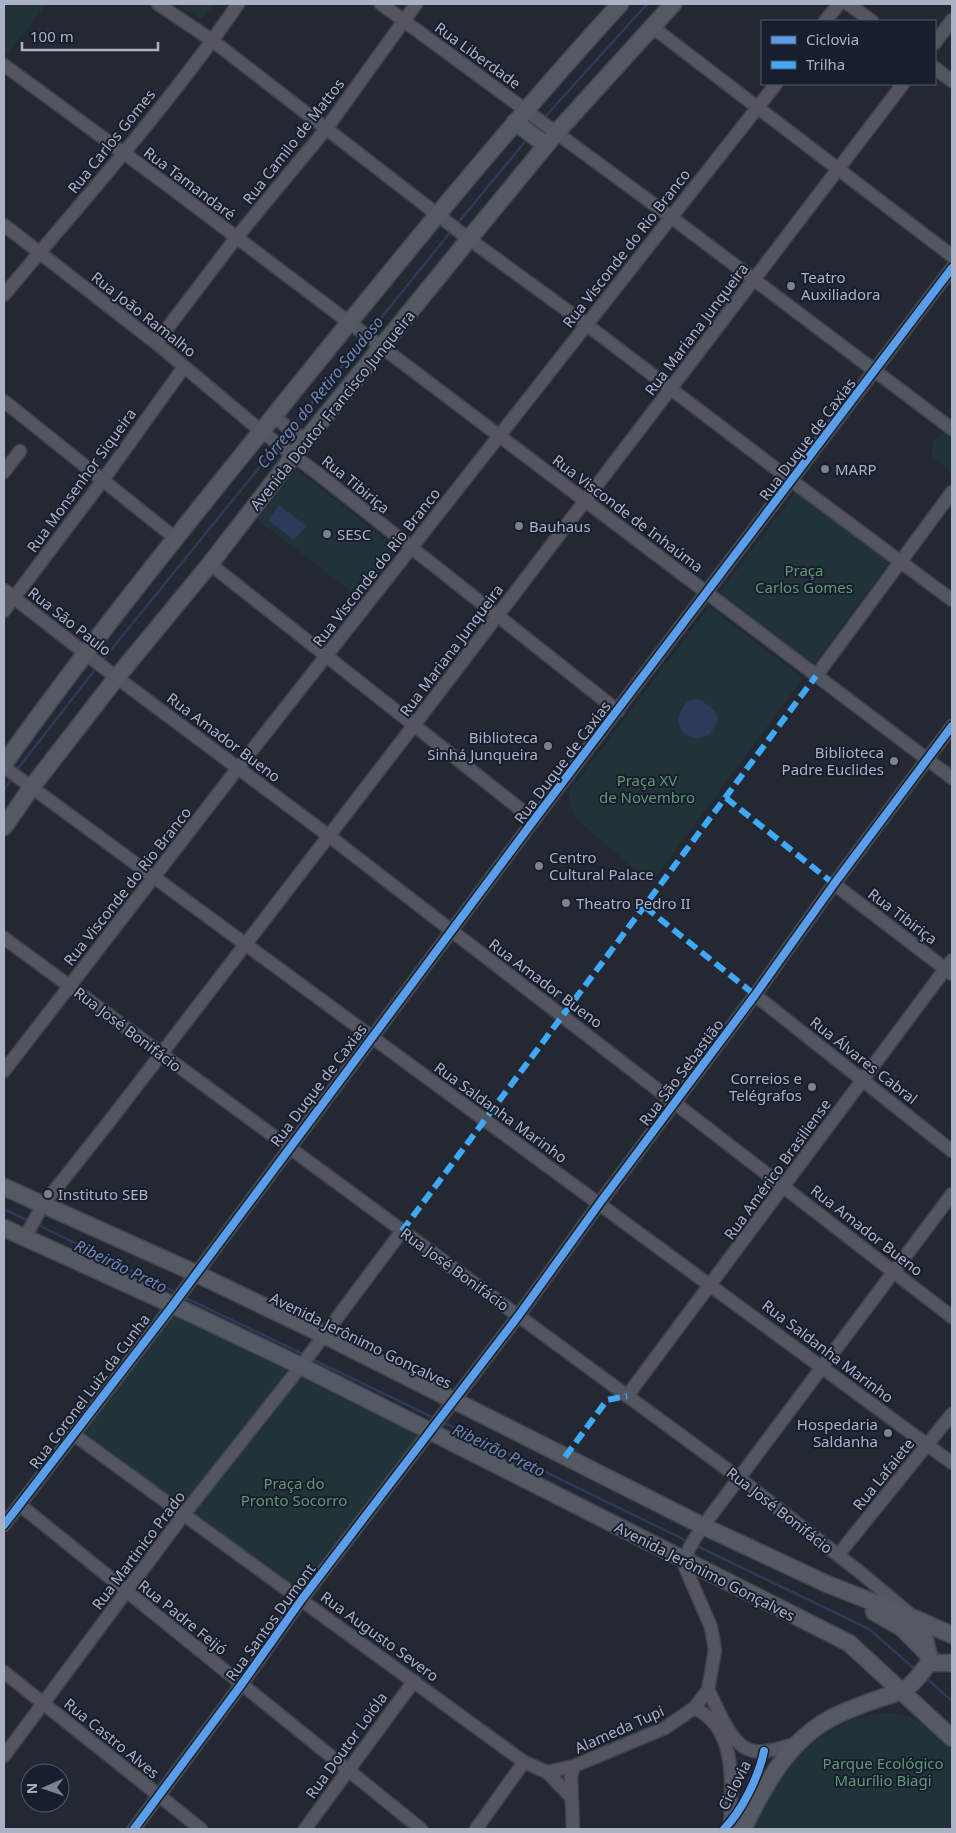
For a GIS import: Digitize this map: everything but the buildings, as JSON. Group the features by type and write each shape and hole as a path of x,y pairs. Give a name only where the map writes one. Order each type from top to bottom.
{"main road":[{"path":"5,767 175,538 277,419 441,217 620,4"},
{"name":"Avenida Doutor Francisco Junqueira","path":"4,827 28,785 113,674 210,564 290,453 465,236 554,129 673,4"},
{"path":"524,118 543,143"},
{"name":"Avenida Jerônimo Gonçalves","path":"4,1187 40,1208 193,1276 321,1339 700,1530 916,1619"},
{"name":"Avenida Jerônimo Gonçalves","path":"4,1228 26,1234 304,1362 686,1557 849,1643 905,1689 952,1738"},
{"path":"828,1584 836,1594 882,1616 902,1628 928,1661 952,1663"},
{"path":"744,1829 773,1773 797,1743 814,1728 834,1716 905,1689 928,1661 924,1631 916,1619"},
{"name":"Rua José Bonifácio","path":"916,1619 952,1635"}],"street":[{"path":"158,4 213,41 465,236 587,325 952,600"},
{"name":"Rua Carlos Gomes","path":"4,295 123,153 213,41 238,4"},
{"name":"Rua Liberdade","path":"381,4 524,118 554,129 672,216 952,429"},
{"name":"Rua Camilo de Mattos","path":"156,343 236,238 326,129 416,4"},
{"path":"826,20 839,4"},
{"path":"848,4 871,20"},
{"path":"936,42 952,20"},
{"path":"651,26 952,256"},
{"name":"Rua Tamandaré","path":"4,65 353,325"},
{"path":"936,69 952,81"},
{"name":"Rua Visconde do Rio Branco","path":"4,1071 410,548 775,85"},
{"name":"Rua Mariana Junqueira","path":"26,1234 40,1208 329,836 903,85"},
{"name":"Rua João Ramalho","path":"4,225 156,343 264,433"},
{"name":"Rua Duque de Caxias","path":"193,1276 534,820 952,268"},
{"name":"Rua Visconde de Inhaúma","path":"353,325 952,778"},
{"name":"Rua Monsenhor Siqueira","path":"4,611 9,594 103,480 184,367"},
{"path":"4,401 175,538"},
{"path":"277,419 302,439"},
{"name":"Rua Tibiriça","path":"264,433 618,711"},
{"path":"4,472 20,451"},
{"path":"816,676 952,492"},
{"path":"210,564 534,820"},
{"name":"Rua São Paulo","path":"9,594 113,674"},
{"name":"Rua Amador Bueno","path":"113,674 329,836 952,1317"},
{"name":"Rua São Sebastião","path":"433,1429 952,726"},
{"name":"Rua Saldanha Marinho","path":"5,767 245,945 952,1462"},
{"name":"Rua Tibiriça","path":"834,884 950,968"},
{"name":"Rua José Bonifácio","path":"4,938 739,1478 916,1619"},
{"name":"Rua Américo Brasiliense","path":"627,1396 863,1080 950,968"},
{"name":"Rua Álvares Cabral","path":"755,995 952,1152"},
{"path":"686,1557 700,1530 821,1366 952,1194"},
{"name":"Rua Martinico Prado","path":"4,1756 184,1514 304,1362 402,1231"},
{"name":"Rua Coronel Luiz da Cunha","path":"4,1525 193,1276"},
{"name":"Rua Lafaiete","path":"838,1555 952,1414"},
{"name":"Rua Santos Dumont","path":"134,1829 242,1685 302,1599 433,1429"},
{"name":"Rua Augusto Severo","path":"73,1434 524,1762 547,1772"},
{"name":"Rua Padre Feijó","path":"20,1505 421,1829"},
{"name":"Alameda Tupi","path":"574,1766 666,1728 694,1708 708,1690 715,1650 711,1627 685,1567 686,1557"},
{"name":"Rua Castro Alves","path":"4,1672 201,1829"},
{"name":"Rua Doutor Loióla","path":"305,1829 414,1681"},
{"path":"708,1690 729,1731 739,1744 753,1751 773,1749 797,1743"},
{"path":"694,1708 707,1714 717,1726 727,1751 732,1778 730,1829"},
{"path":"476,1829 524,1762"},
{"path":"547,1772 574,1766 571,1776 573,1829"},
{"path":"547,1772 571,1797"}],"green space":[{"path":"4,4 47,4 6,55 4,53"},
{"path":"176,4 215,4 201,19"},
{"path":"944,433 952,439 952,473 931,456 933,440"},
{"name":"SESC","path":"296,471 299,471 397,549 359,598 257,519"},
{"name":"Praça Carlos Gomes","path":"795,493 889,563 814,664 720,592"},
{"name":"Praça XV de Novembro","path":"709,607 803,678 651,883 576,819 570,805 569,792"},
{"path":"173,1311 295,1368 184,1507 80,1432"},
{"name":"Praça do Pronto Socorro","path":"302,1371 424,1435 302,1593 190,1512"},
{"name":"Parque Ecológico Maurílio Biagi","path":"898,1713 921,1723 952,1750 952,1829 754,1829 778,1780 808,1747 833,1729 847,1722 875,1714"}],"water":[{"path":"279,505 306,526 294,540 268,520"},
{"path":"701,700 715,711 718,719 708,736 702,738 690,737 685,734 678,723 684,706 689,701"}],"waterway":[{"name":"Córrego do Retiro Saudoso","path":"544,118 647,4"},
{"name":"Córrego do Retiro Saudoso","path":"457,224 528,138"},
{"name":"Córrego do Retiro Saudoso","path":"369,333 452,230"},
{"name":"Córrego do Retiro Saudoso","path":"293,426 364,339"},
{"name":"Córrego do Retiro Saudoso","path":"280,441 288,432"},
{"name":"Córrego do Retiro Saudoso","path":"102,661 275,448"},
{"name":"Córrego do Retiro Saudoso","path":"16,771 97,667"},
{"name":"Córrego do Retiro Saudoso","path":"4,789 12,778"},
{"name":"Ribeirão Preto","path":"4,1209 29,1221"},
{"name":"Ribeirão Preto","path":"36,1224 177,1293"},
{"name":"Ribeirão Preto","path":"184,1297 305,1355"},
{"name":"Ribeirão Preto","path":"312,1359 436,1419"},
{"name":"Ribeirão Preto","path":"443,1422 687,1541"},
{"name":"Ribeirão Preto","path":"695,1545 869,1629 917,1671"},
{"name":"Ribeirão Preto","path":"925,1677 952,1701"}],"marked path":[{"path":"402,1231 816,676"},
{"path":"726,798 834,884"},
{"path":"645,907 755,995"},
{"path":"565,1457 607,1400 627,1396"}],"cycle path":[{"path":"4,1525 173,1305 534,820 952,268"},
{"path":"134,1829 302,1599 519,1315 952,726"},
{"name":"Ciclovia","path":"724,1829 731,1822 749,1793 764,1751"}],"place":[{"name":"Teatro Auxiliadora","path":"791,286"},
{"name":"MARP","path":"825,469"},
{"name":"Bauhaus","path":"519,526"},
{"name":"SESC","path":"327,534"},
{"name":"Biblioteca Sinhá Junqueira","path":"548,746"},
{"name":"Biblioteca Padre Euclides","path":"894,761"},
{"name":"Centro Cultural Palace","path":"539,866"},
{"name":"Theatro Pedro II","path":"566,903"},
{"name":"Correios e Telégrafos","path":"812,1087"},
{"name":"Instituto SEB","path":"48,1194"},
{"name":"Hospedaria Saldanha","path":"888,1433"}]}
